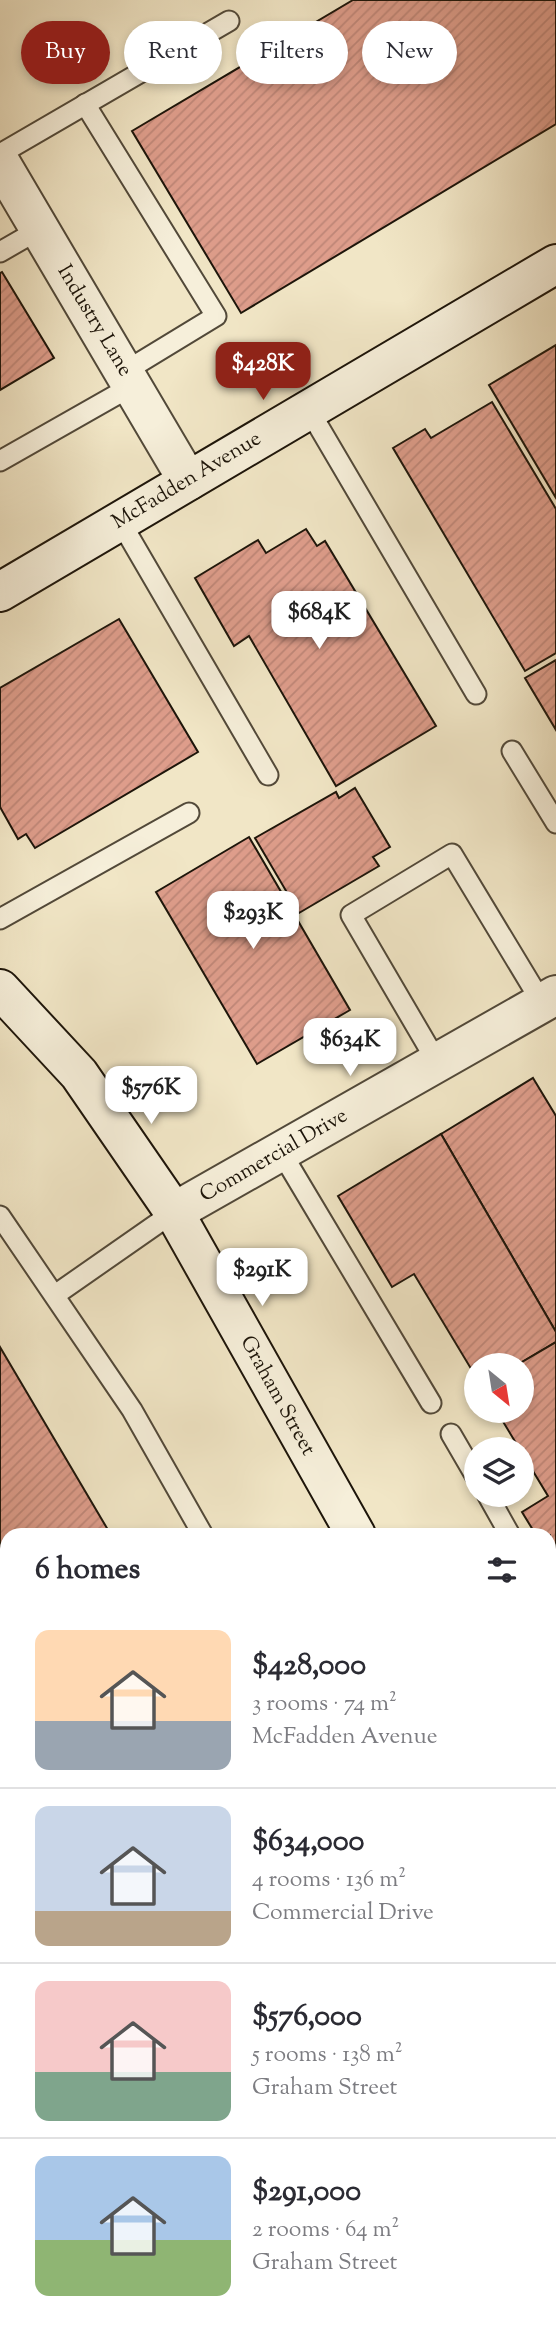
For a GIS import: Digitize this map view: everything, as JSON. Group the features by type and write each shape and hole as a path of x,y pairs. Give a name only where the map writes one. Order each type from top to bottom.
{"street":[{"name":"Industry Lane","path":"0,162 188,481"},
{"name":"McFadden Avenue","path":"0,592 556,264"},
{"name":"Graham Street","path":"0,989 79,1074 174,1212 352,1528"},
{"name":"Commercial Drive","path":"174,1212 552,998"}],"lane":[{"path":"0,154 229,21"},
{"path":"0,461 128,379 216,316 85,104"},
{"path":"0,252 40,229"},
{"path":"309,410 476,694"},
{"path":"120,521 268,775"},
{"path":"512,751 556,823"},
{"path":"0,919 189,813"},
{"path":"437,1062 351,915 452,854 552,998"},
{"path":"281,1152 431,1403"},
{"path":"55,1295 174,1212"},
{"path":"0,1216 132,1410 199,1528"},
{"path":"451,1434 464,1456"},
{"path":"494,1507 506,1528"}],"building":[{"path":"353,0 556,0 556,124 241,313 132,131 211,84 222,84 222,78 236,69 236,84 348,84 348,21 318,21"},
{"path":"2,272 54,358 0,390 0,273"},
{"path":"556,345 556,498 489,385"},
{"path":"492,402 556,509 556,653 525,671 393,448 425,429 431,438"},
{"path":"306,529 317,546 325,541 436,726 336,786 249,636 234,646 195,578 258,540 266,553"},
{"path":"119,619 198,752 35,848 26,834 18,839 0,807 0,688"},
{"path":"556,660 556,730 525,678"},
{"path":"355,788 390,847 373,857 379,866 299,913 255,838 336,792 339,798"},
{"path":"249,837 350,1010 257,1064 156,892"},
{"path":"533,1078 556,1116 556,1332 441,1134"},
{"path":"441,1134 556,1332 556,1342 534,1355 464,1353 464,1357 414,1274 392,1287 338,1196"},
{"path":"556,1342 556,1528 532,1528 522,1512 548,1496 534,1473 534,1437 512,1437 504,1423 534,1423 534,1355"},
{"path":"0,1347 107,1528 0,1528"}]}
